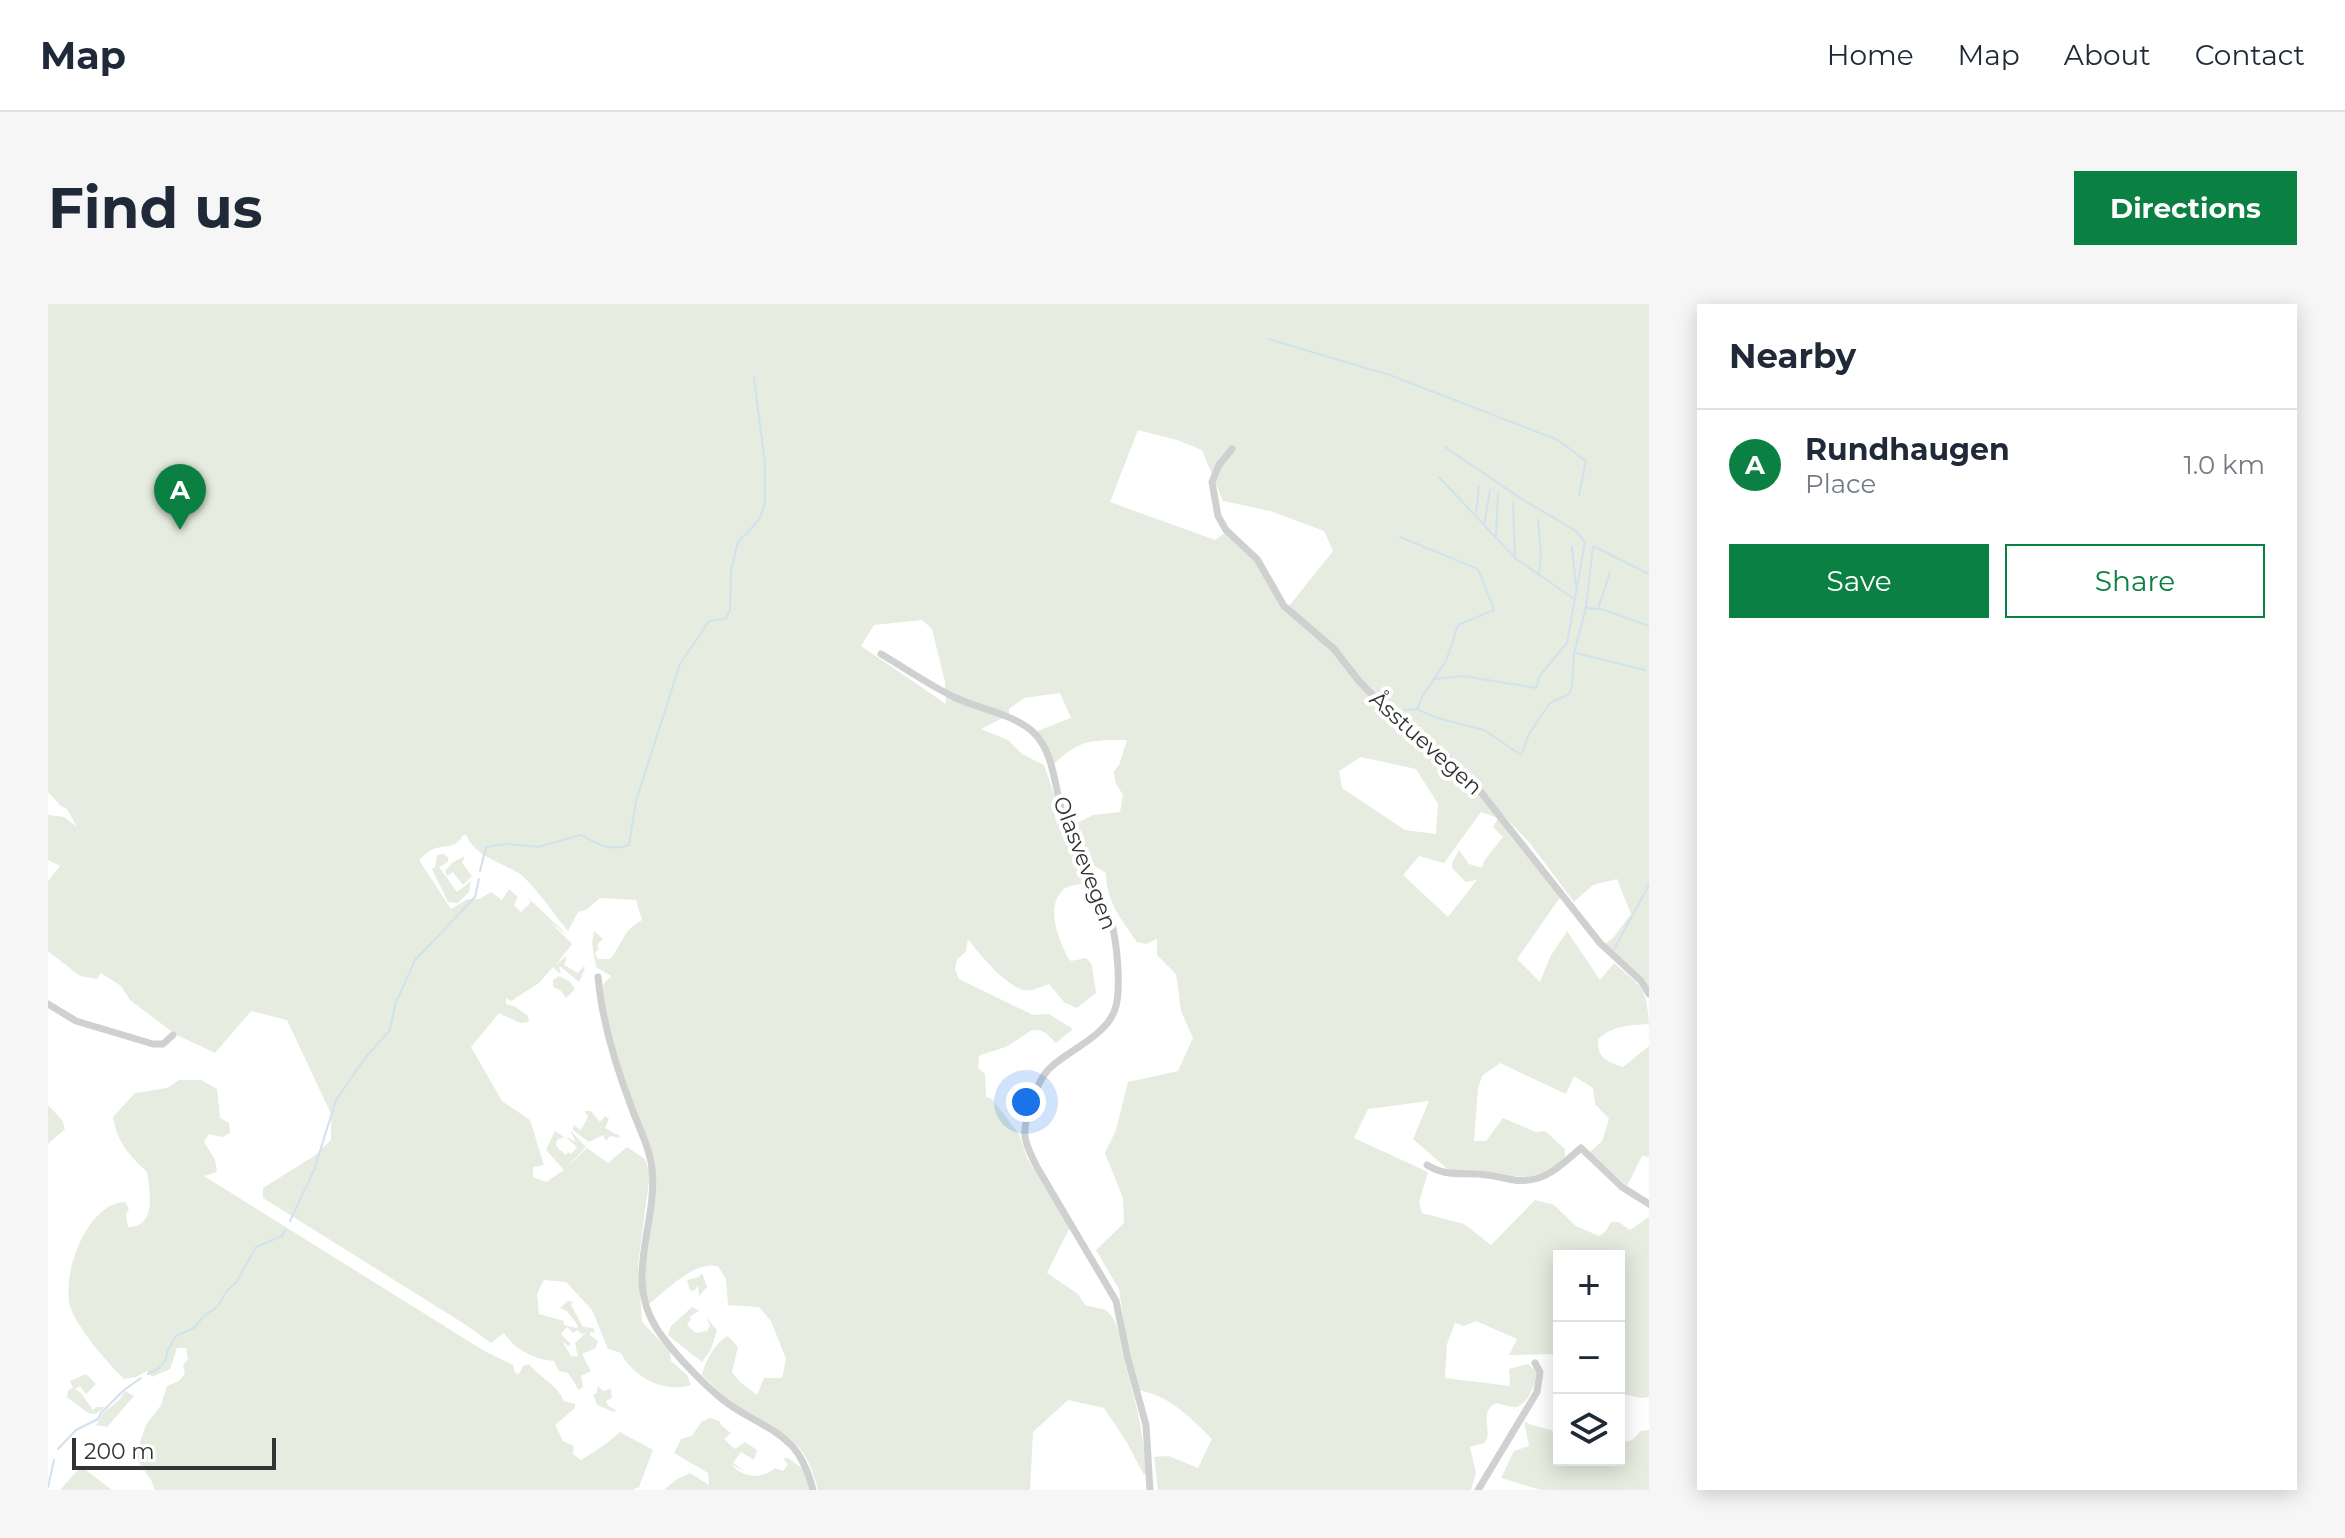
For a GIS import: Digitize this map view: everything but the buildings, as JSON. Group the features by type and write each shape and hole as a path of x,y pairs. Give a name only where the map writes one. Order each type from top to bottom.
{"street":[{"name":"Åsstuevegen","path":"1232,449 1219,465 1212,482 1218,516 1226,530 1257,559 1284,606 1334,649 1359,681 1403,727 1445,755 1472,781 1600,943 1641,981 1649,994"},
{"name":"Olasvevegen","path":"881,654 950,695 1008,718 1033,732 1050,763 1068,828 1112,924 1117,1005 1089,1040 1045,1073 1023,1130 1027,1148 1037,1167 1116,1301 1146,1425 1150,1490"},
{"path":"598,977 606,1032 652,1170 641,1261 643,1299 649,1315 678,1355 731,1406 790,1442 803,1460 813,1490"},
{"path":"48,1004 76,1021 153,1044 163,1044 173,1035"},
{"path":"1427,1165 1454,1175 1480,1174 1533,1180 1559,1168 1581,1148 1622,1187 1649,1204"},
{"path":"1478,1490 1537,1392 1540,1372 1535,1363"}],"shaded area":[{"path":"48,304 1649,304 1649,987 1605,944 1631,914 1617,879 1593,885 1574,902 1529,842 1502,814 1561,896 1517,959 1540,982 1550,957 1567,931 1600,980 1614,963 1642,989 1645,996 1649,1027 1648,1024 1615,1029 1598,1039 1598,1045 1604,1058 1623,1067 1649,1046 1649,1157 1642,1156 1627,1186 1590,1152 1602,1141 1609,1119 1595,1104 1593,1088 1574,1076 1566,1094 1500,1063 1482,1076 1478,1088 1474,1141 1486,1141 1503,1118 1536,1132 1545,1131 1565,1149 1565,1157 1545,1172 1527,1177 1483,1171 1451,1172 1413,1139 1429,1101 1368,1109 1354,1138 1428,1172 1419,1202 1422,1213 1464,1224 1491,1245 1535,1200 1554,1205 1576,1226 1599,1236 1611,1222 1619,1222 1630,1230 1649,1217 1649,1397 1625,1394 1625,1250 1553,1250 1553,1354 1509,1355 1517,1339 1476,1321 1464,1326 1455,1323 1447,1344 1445,1378 1510,1386 1509,1369 1528,1364 1536,1371 1531,1391 1521,1405 1515,1407 1496,1403 1488,1410 1487,1439 1470,1447 1476,1473 1471,1490 1158,1490 1154,1457 1169,1456 1198,1468 1212,1439 1170,1402 1138,1390 1127,1347 1119,1289 1096,1250 1124,1223 1123,1198 1105,1153 1116,1130 1128,1082 1178,1071 1193,1038 1181,1011 1176,974 1157,955 1157,939 1146,944 1137,942 1112,902 1106,873 1093,865 1071,823 1093,815 1120,812 1123,795 1115,782 1114,771 1127,740 1079,745 1054,764 1035,732 1071,718 1060,693 1024,698 1009,709 1009,715 981,729 1008,740 1022,754 1044,765 1059,809 1056,822 1066,834 1088,881 1067,887 1058,896 1055,923 1068,958 1071,961 1086,958 1092,965 1096,993 1077,1008 1065,1003 1049,984 1031,990 1017,988 993,969 968,939 966,951 957,960 955,969 959,979 1033,1015 1049,1014 1073,1029 1056,1043 1043,1032 1029,1032 1007,1046 979,1056 978,1068 985,1074 986,1097 992,1099 1019,1134 1027,1158 1070,1227 1047,1273 1078,1294 1085,1305 1106,1310 1116,1326 1141,1427 1146,1473 1144,1475 1104,1408 1068,1400 1033,1432 1030,1490 818,1490 805,1456 797,1445 734,1404 702,1375 712,1352 728,1336 738,1347 732,1372 740,1382 757,1395 764,1378 782,1378 786,1359 771,1321 759,1307 728,1305 726,1279 718,1266 690,1272 648,1305 643,1271 654,1172 608,1037 601,987 611,976 596,967 592,943 594,931 603,939 595,953 598,959 610,959 626,934 642,920 636,900 600,898 586,910 578,912 568,931 523,876 481,853 466,835 453,845 431,850 419,860 451,909 468,899 480,899 491,892 502,900 509,889 518,897 514,905 521,912 531,902 525,895 567,935 550,922 572,944 555,966 565,957 564,965 578,973 585,968 579,982 561,967 559,973 553,967 539,983 511,1001 506,998 506,1004 528,1016 529,1022 520,1023 499,1013 471,1047 502,1101 530,1120 544,1165 533,1167 533,1177 546,1182 564,1170 546,1150 555,1131 564,1137 557,1140 556,1146 566,1155 568,1152 571,1154 577,1147 565,1136 576,1142 570,1130 586,1147 565,1169 587,1148 608,1163 627,1147 645,1159 650,1174 638,1264 642,1322 670,1351 671,1361 687,1375 691,1385 670,1387 641,1376 621,1353 608,1349 592,1310 566,1282 544,1280 537,1294 539,1314 576,1328 578,1326 567,1311 560,1308 568,1301 573,1302 571,1305 583,1327 593,1328 595,1333 590,1332 590,1335 598,1341 596,1348 582,1354 591,1371 581,1376 583,1387 579,1390 568,1373 559,1371 554,1361 526,1353 504,1333 491,1343 263,1198 263,1188 314,1156 331,1140 331,1114 287,1020 251,1011 215,1053 175,1034 130,1000 121,986 101,973 97,979 80,976 48,951 48,881 60,866 48,860 48,815 64,817 77,827 67,809 48,792","holes":["1138,430 1202,450 1223,501 1270,511 1324,531 1333,551 1289,606 1256,554 1229,530 1215,540 1110,502","922,620 932,629 945,682 946,704 861,646 874,625","1361,757 1416,769 1438,804 1436,834 1405,830 1342,788 1339,771","1481,812 1498,818 1493,827 1503,837 1482,868 1469,864 1459,850 1452,863 1452,868 1466,882 1477,880 1448,917 1403,875 1419,856 1444,863","567,1327 573,1333 577,1330 582,1334 587,1332 575,1343 578,1357 571,1356 562,1341 568,1346 571,1344 561,1334"]},
{"path":"437,855 448,857 448,862 439,867 457,892 471,881 469,892 458,903 448,902 432,869"},
{"path":"465,856 462,863 472,876 463,885 453,872 447,876 445,871"},
{"path":"559,976 575,989 566,998 553,987 553,980"},
{"path":"179,1080 201,1080 217,1089 220,1118 229,1123 230,1133 222,1137 209,1134 204,1142 215,1160 217,1172 204,1176 486,1352 513,1365 515,1373 519,1374 523,1366 529,1364 557,1389 564,1401 575,1404 575,1408 555,1425 563,1441 574,1446 573,1454 581,1460 620,1432 653,1450 639,1487 632,1490 155,1490 135,1457 146,1425 161,1405 167,1386 179,1381 185,1374 183,1365 188,1359 186,1348 177,1348 170,1369 152,1377 147,1371 124,1379 78,1323 69,1300 69,1284 78,1247 98,1216 111,1206 125,1202 129,1208 126,1215 128,1227 144,1221 148,1215 147,1172 125,1148 117,1134 113,1117 135,1093 167,1088"},
{"path":"48,1105 62,1120 65,1129 48,1144"},
{"path":"585,1111 591,1111 600,1122 605,1116 609,1119 605,1128 619,1138 610,1136 606,1141 603,1135 589,1142 573,1130 573,1125 581,1130 588,1117"},
{"path":"702,1273 707,1287 699,1296 698,1285 690,1291 687,1280"},
{"path":"692,1307 699,1311 689,1317 691,1319 687,1325 696,1333 707,1331 710,1326 706,1317 717,1330 711,1349 702,1362 668,1335 671,1326"},
{"path":"86,1374 96,1384 86,1394 80,1386 75,1389 93,1410 105,1407 96,1414 88,1413 67,1397 68,1390 73,1388 70,1381"},
{"path":"598,1386 603,1391 611,1389 612,1398 606,1401 616,1410 614,1412 597,1405 593,1394 596,1394"},
{"path":"125,1391 134,1396 107,1427 96,1425 103,1413"},
{"path":"710,1418 719,1421 731,1433 724,1439 735,1449 745,1442 757,1450 754,1460 741,1452 733,1463 747,1473 731,1464 736,1469 752,1476 775,1468 783,1471 788,1464 783,1459 788,1458 805,1470 811,1490 664,1490 690,1473 709,1485 708,1473 674,1453 681,1439 692,1436 701,1422"},
{"path":"1524,1421 1553,1431 1553,1466 1625,1466 1625,1441 1634,1439 1640,1431 1649,1430 1649,1490 1541,1490 1501,1478 1514,1451 1529,1446"},
{"path":"83,1468 112,1490 60,1490"}],"waterway":[{"path":"1268,339 1390,375 1558,440 1586,461 1579,495"},
{"path":"480,871 486,847 507,844 538,847 581,835 610,847 629,845 636,801 680,664 709,621 725,619 730,611 731,571 738,542 759,520 765,504 765,463 754,378"},
{"path":"1435,679 1463,676 1536,688 1540,675 1567,643 1585,542 1576,531 1520,498 1445,447"},
{"path":"1439,477 1515,558 1574,599"},
{"path":"1476,513 1479,487"},
{"path":"1484,525 1490,490"},
{"path":"1496,536 1498,493"},
{"path":"1513,503 1515,558"},
{"path":"1538,520 1539,574"},
{"path":"1400,537 1478,569 1494,610 1458,625 1446,661 1417,709 1404,710"},
{"path":"1417,709 1434,717 1484,730 1521,755 1529,734 1550,703 1569,694 1572,686 1574,653 1586,608 1593,546 1649,574"},
{"path":"1572,547 1576,586"},
{"path":"1598,609 1610,572"},
{"path":"1586,608 1602,609 1649,626"},
{"path":"1576,653 1645,670"},
{"path":"290,1221 314,1170 336,1100 365,1058 390,1030 395,1005 415,960 475,897 479,879"},
{"path":"1613,951 1649,885"},
{"path":"148,1374 166,1360 176,1336 194,1328 218,1306 237,1281 256,1247 282,1236 285,1230"},
{"path":"58,1449 76,1430 98,1419 124,1390 141,1378"},
{"path":"48,1487 54,1460"}],"place":[{"name":"Rundhaugen","path":"180,530"}]}
